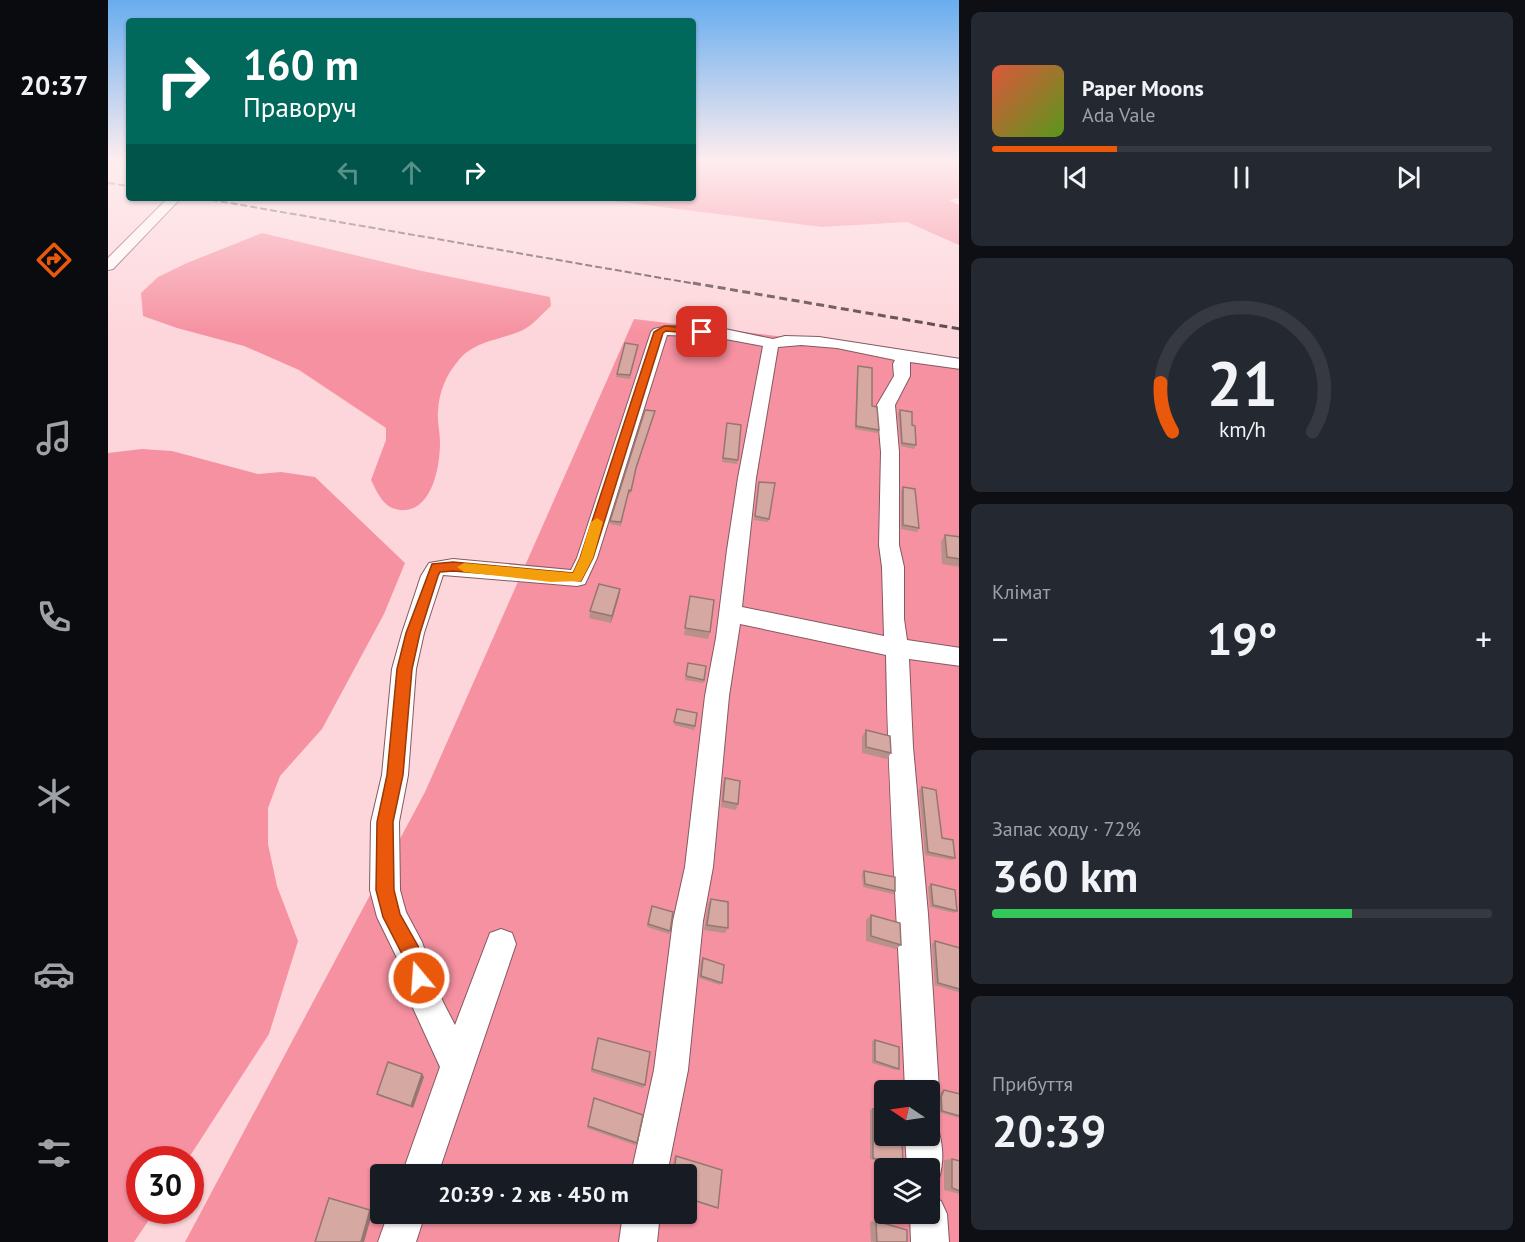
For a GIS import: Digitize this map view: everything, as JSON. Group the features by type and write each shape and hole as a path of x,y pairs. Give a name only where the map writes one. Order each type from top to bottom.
{"street":[{"path":"108,266 155,218"},
{"path":"458,1068 429,1008 411,953 392,917 385,890 385,822 395,775 404,669 413,633 436,568 453,567 577,578 587,558 659,332 664,328 758,338 771,344 793,340 959,363"},
{"path":"652,1164 671,1070 688,921 699,867 717,696 747,478 771,344"},
{"path":"905,357 901,364 902,376 886,405 890,452 889,545 893,567 893,619 897,648 900,747 913,914 921,1080"},
{"path":"730,613 897,648 959,657"},
{"path":"424,1164 501,944"},
{"path":"397,1242 403,1224"},
{"path":"639,1242 641,1224"},
{"path":"929,1224 930,1242"}],"shaded area":[{"path":"750,218 959,218 959,245 907,222 822,227"},
{"path":"262,233 422,271 550,297 551,306 530,325 523,330 472,349 458,361 450,372 439,404 440,443 436,473 428,494 415,507 405,510 392,508 380,497 371,480 386,440 386,428 299,370 244,346 177,328 143,316 141,293 158,277"},
{"path":"634,319 959,358 959,1242 185,1242 195,1224 204,1224 204,1206 425,792"},
{"path":"142,449 172,451 258,474 281,472 315,477 405,563 384,614 322,729 280,776 268,808 268,844 277,886 298,941 269,1034 196,1146 126,1146 126,1224 146,1224 134,1242 108,1242 108,453"}],"building":[{"path":"625,343 638,345 630,375 617,374"},
{"path":"858,366 872,368 872,406 877,407 879,430 856,426"},
{"path":"645,410 655,411 636,468 631,491 629,490 621,522 610,521"},
{"path":"900,410 912,412 916,445 902,443"},
{"path":"727,423 741,425 738,460 723,458"},
{"path":"759,482 775,483 769,519 755,516"},
{"path":"903,487 915,489 919,528 903,525"},
{"path":"945,535 959,537 959,559 947,557"},
{"path":"599,584 620,589 612,616 590,611"},
{"path":"690,596 714,600 710,632 685,628"},
{"path":"688,663 706,666 704,680 686,676"},
{"path":"677,709 697,713 695,726 674,722"},
{"path":"866,730 890,736 891,753 866,747"},
{"path":"725,778 740,781 738,804 723,801"},
{"path":"922,787 936,790 942,838 953,840 955,858 928,852"},
{"path":"864,871 895,877 895,891 865,884"},
{"path":"931,884 955,890 957,911 933,905"},
{"path":"711,899 728,902 728,928 707,925"},
{"path":"652,906 673,912 670,931 648,924"},
{"path":"871,915 900,923 901,945 871,936"},
{"path":"935,941 959,948 959,989 938,983"},
{"path":"703,958 724,965 722,983 701,976"},
{"path":"598,1038 650,1052 645,1085 592,1069"},
{"path":"875,1040 899,1047 899,1069 875,1061"},
{"path":"388,1062 422,1074 411,1106 377,1094"},
{"path":"944,1090 959,1094 959,1116 942,1111 941,1097"},
{"path":"594,1098 643,1115 637,1143 588,1126"},
{"path":"873,1109 874,1146 902,1146 903,1158 873,1158"},
{"path":"676,1156 722,1170 718,1208 697,1201 697,1164 675,1164"},
{"path":"952,1159 959,1161 959,1191 952,1188"},
{"path":"329,1198 370,1210 361,1242 315,1242"},
{"path":"876,1224 886,1224 907,1230 907,1242 877,1242"}],"railway":[{"path":"316,218 702,285"},
{"path":"693,283 959,329"}],"slow traffic":[{"path":"464,567 577,578 579,569 587,558 597,522"}],"route":[{"path":"419,978 411,953 392,917 385,890 385,822 395,775 404,669 432,576 436,568 467,567 577,578 579,569 587,558 601,506 607,494 659,332 664,328 702,332"}]}
